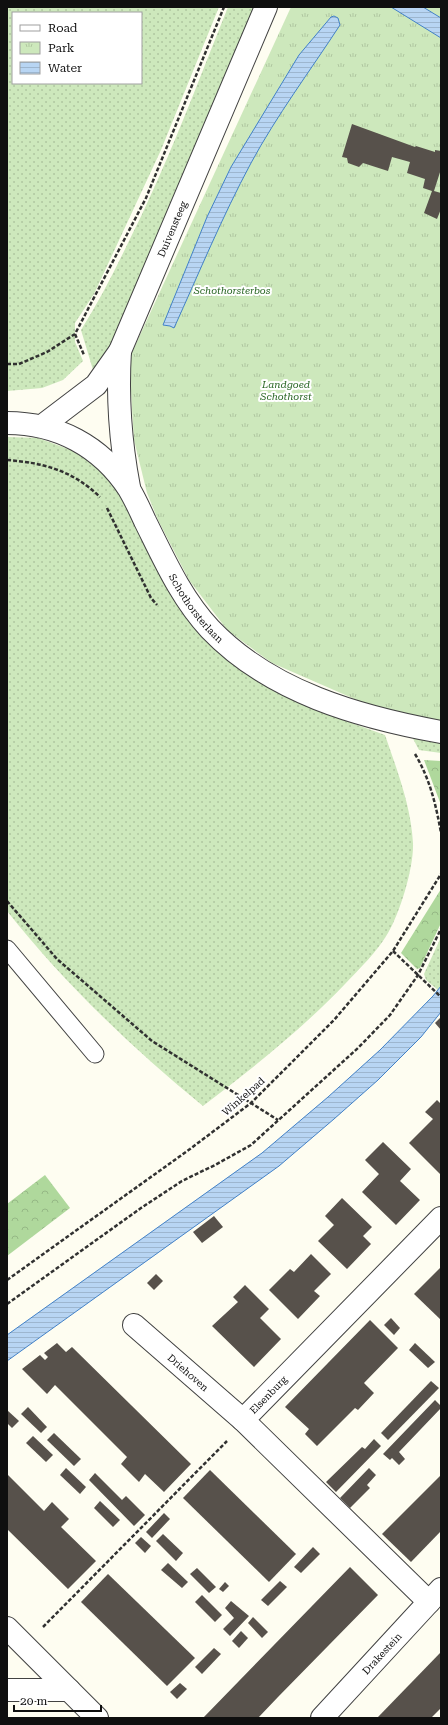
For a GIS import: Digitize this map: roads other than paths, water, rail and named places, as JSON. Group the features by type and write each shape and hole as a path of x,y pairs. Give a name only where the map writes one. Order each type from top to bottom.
{"street":[{"name":"Duivensteeg","path":"42,426 96,385 120,351 266,7"},
{"path":"120,351 118,388 119,422 122,454 129,489"},
{"name":"Schothorsterlaan","path":"7,422 42,426 73,438 103,458 129,489 183,593 210,629 246,660 288,686 338,707 391,722 441,732"},
{"name":"Elsenburg","path":"435,1596 244,1421 441,1218"},
{"name":"Driehoven","path":"134,1325 244,1421"},
{"name":"Drakestein","path":"322,1718 435,1596"},
{"path":"7,1628 97,1718"},
{"path":"7,1690 69,1690"}],"lane":[{"path":"7,949 95,1054"}],"water":[{"path":"391,7 423,7 441,18 441,38"},
{"path":"334,16 338,18 340,25 283,110 240,183 220,224 174,328 163,325 207,217 231,167 299,55 331,17"},
{"path":"441,986 441,1012 421,1037 378,1080 334,1119 279,1166 7,1361 7,1335 262,1153 328,1097 380,1050"}],"park label":[{"name":"Schothorsterbos","path":"232,290"},
{"name":"Landgoed Schothorst","path":"286,390"}]}
